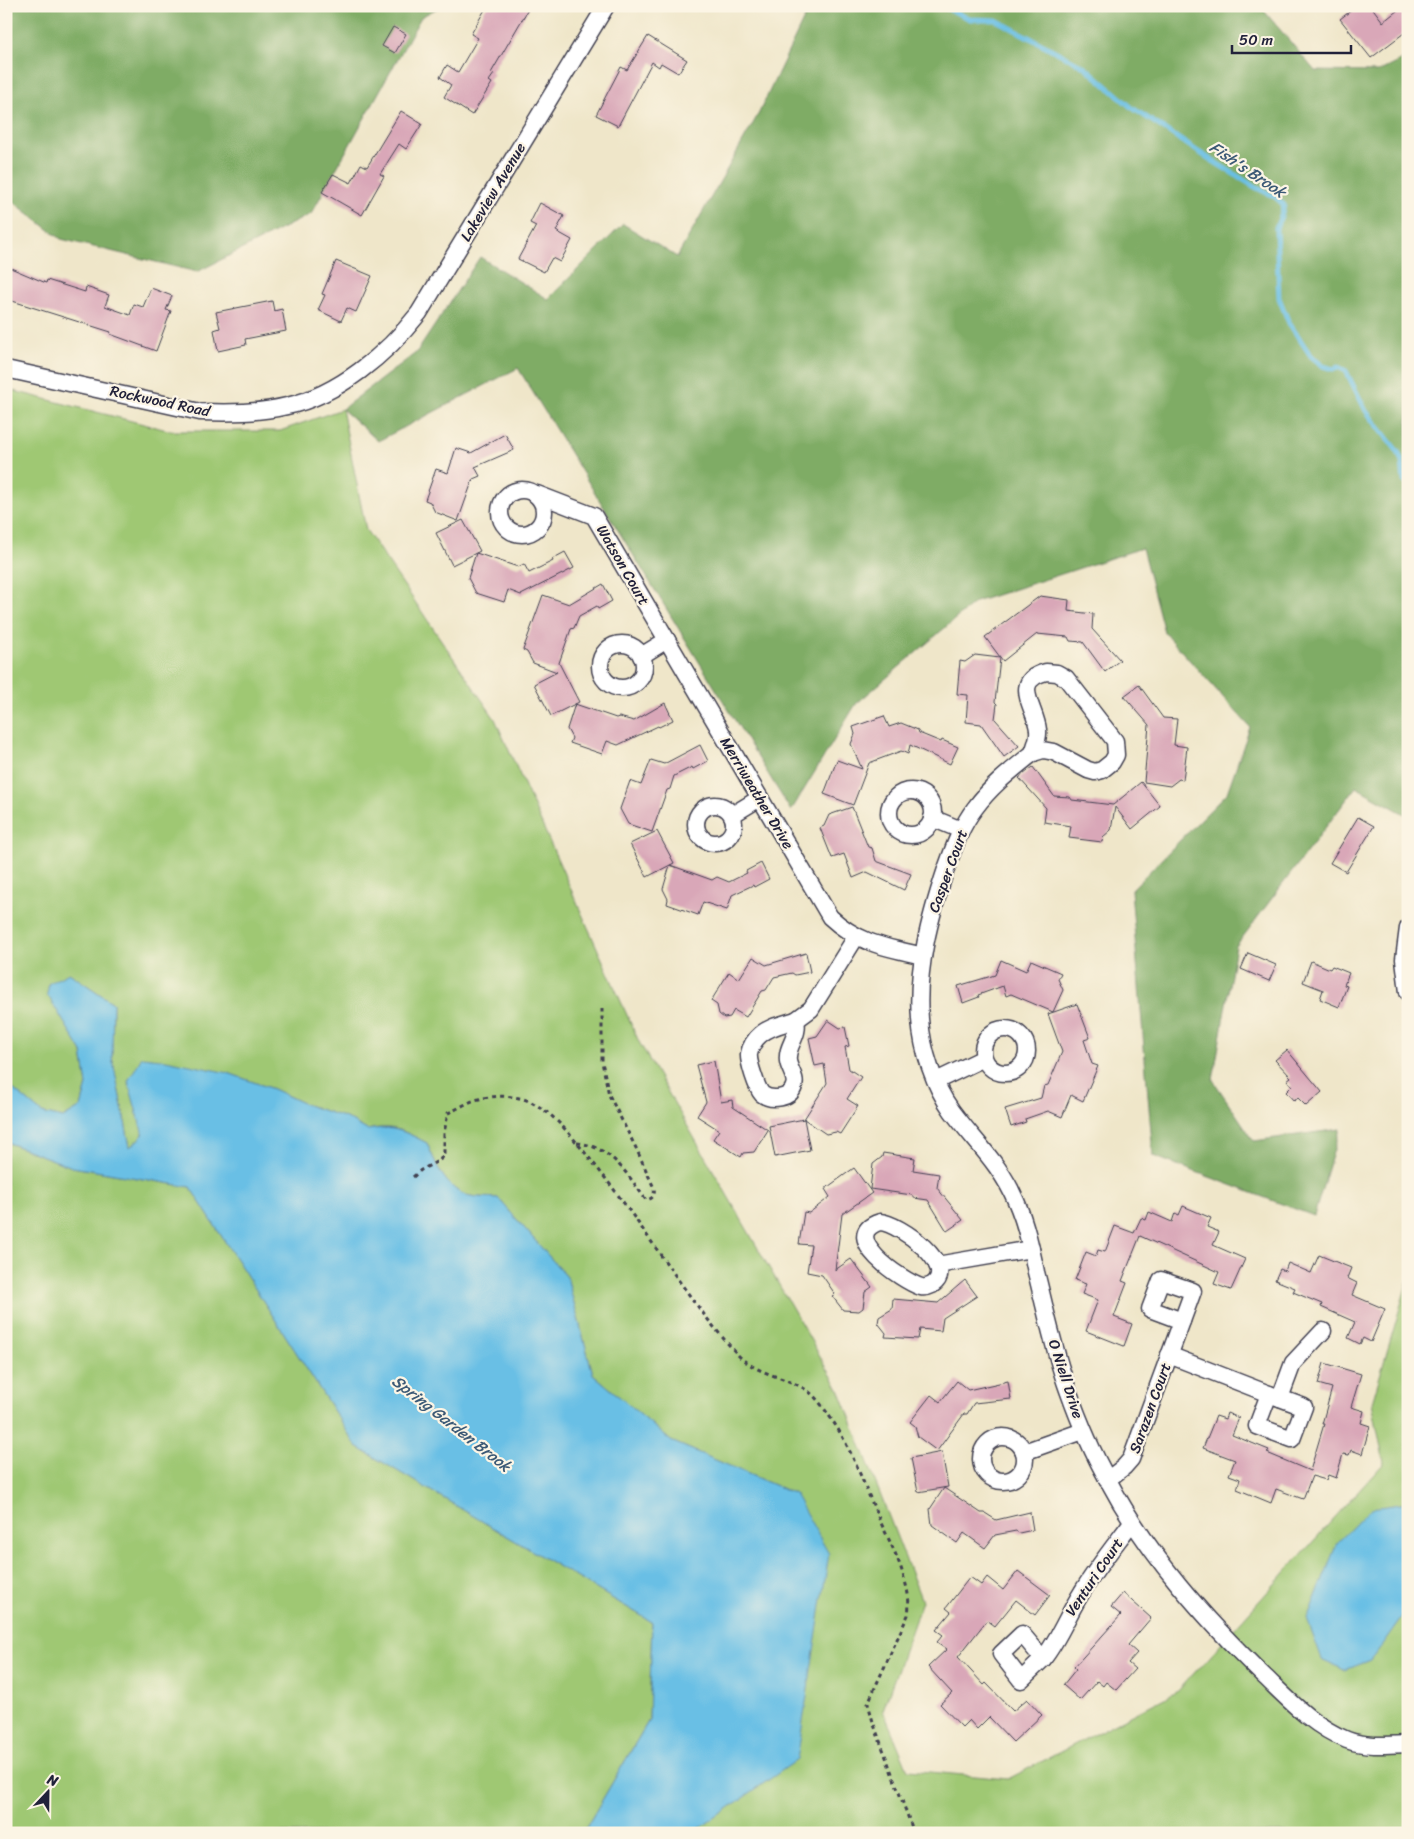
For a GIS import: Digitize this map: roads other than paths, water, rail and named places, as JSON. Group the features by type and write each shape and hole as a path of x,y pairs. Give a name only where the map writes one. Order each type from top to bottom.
{"street":[{"name":"Lakeview Avenue","path":"366,366 390,346 419,313 606,6"},
{"name":"Rockwood Road","path":"6,368 200,412 232,414 289,406 319,394 348,379 366,366"},
{"name":"Watson Court","path":"537,494 594,516 667,640"},
{"path":"641,656 667,640"},
{"name":"Merriweather Drive","path":"667,640 830,917 843,929 856,937"},
{"path":"1046,672 1066,678 1115,741 1116,748 1112,762 1102,770 1095,772 1054,752 1043,750 1033,753 1038,732 1026,694 1027,686 1039,674 1046,672"},
{"name":"Casper Court","path":"923,956 934,905 961,830 973,810 989,790 1033,753"},
{"path":"732,815 760,798"},
{"path":"932,818 961,830"},
{"path":"1408,928 1404,959 1408,992"},
{"path":"796,1020 797,1032 789,1049 788,1060 795,1085 792,1092 787,1096 769,1097 758,1089 749,1056 750,1050 760,1035 769,1029 796,1020 811,1009 856,937 882,946 923,956"},
{"name":"O Niell Drive","path":"923,956 920,1020 924,1044 936,1080 950,1108 987,1152 1003,1175 1015,1198 1024,1221 1051,1334 1066,1386 1107,1480 1132,1522 1158,1558 1221,1632 1306,1717 1327,1731 1350,1741 1368,1744 1408,1744"},
{"path":"936,1080 984,1058"},
{"path":"880,1222 888,1222 899,1227 919,1242 934,1258 937,1265 938,1276 935,1282 929,1286 923,1288 904,1279 886,1267 866,1245 868,1229 880,1222"},
{"path":"937,1265 1031,1250"},
{"name":"Sarazen Court","path":"1107,1480 1131,1459 1182,1321"},
{"name":"Sarazen Court","path":"1169,1355 1275,1396 1292,1363 1323,1331"},
{"path":"1024,1452 1084,1431"},
{"name":"Venturi Court","path":"1043,1660 1053,1647 1066,1618 1082,1590 1132,1522"}],"water":[{"name":"Spring Garden Brook","path":"69,973 113,1003 112,1057 130,1147 143,1135 128,1081 142,1057 161,1059 228,1073 273,1089 307,1105 346,1118 367,1130 384,1128 398,1130 427,1143 442,1174 452,1187 466,1195 498,1198 567,1277 593,1374 671,1441 795,1494 829,1554 797,1760 693,1833 583,1833 649,1720 652,1622 357,1447 190,1187 72,1167 6,1142 6,1079 8,1085 42,1113 63,1118 81,1107 87,1085 82,1052 47,994 49,983"},
{"path":"1408,1503 1408,1608 1371,1660 1345,1670 1322,1660 1307,1619 1337,1543 1371,1508"}],"waterway":[{"name":"Fish's Brook","path":"942,6 970,19 996,20 1085,67 1131,107 1200,153 1275,197 1284,205 1276,228 1279,298 1289,323 1311,356 1323,366 1333,369 1338,367 1346,371 1366,411 1398,452 1402,462 1404,481 1408,484"}]}
